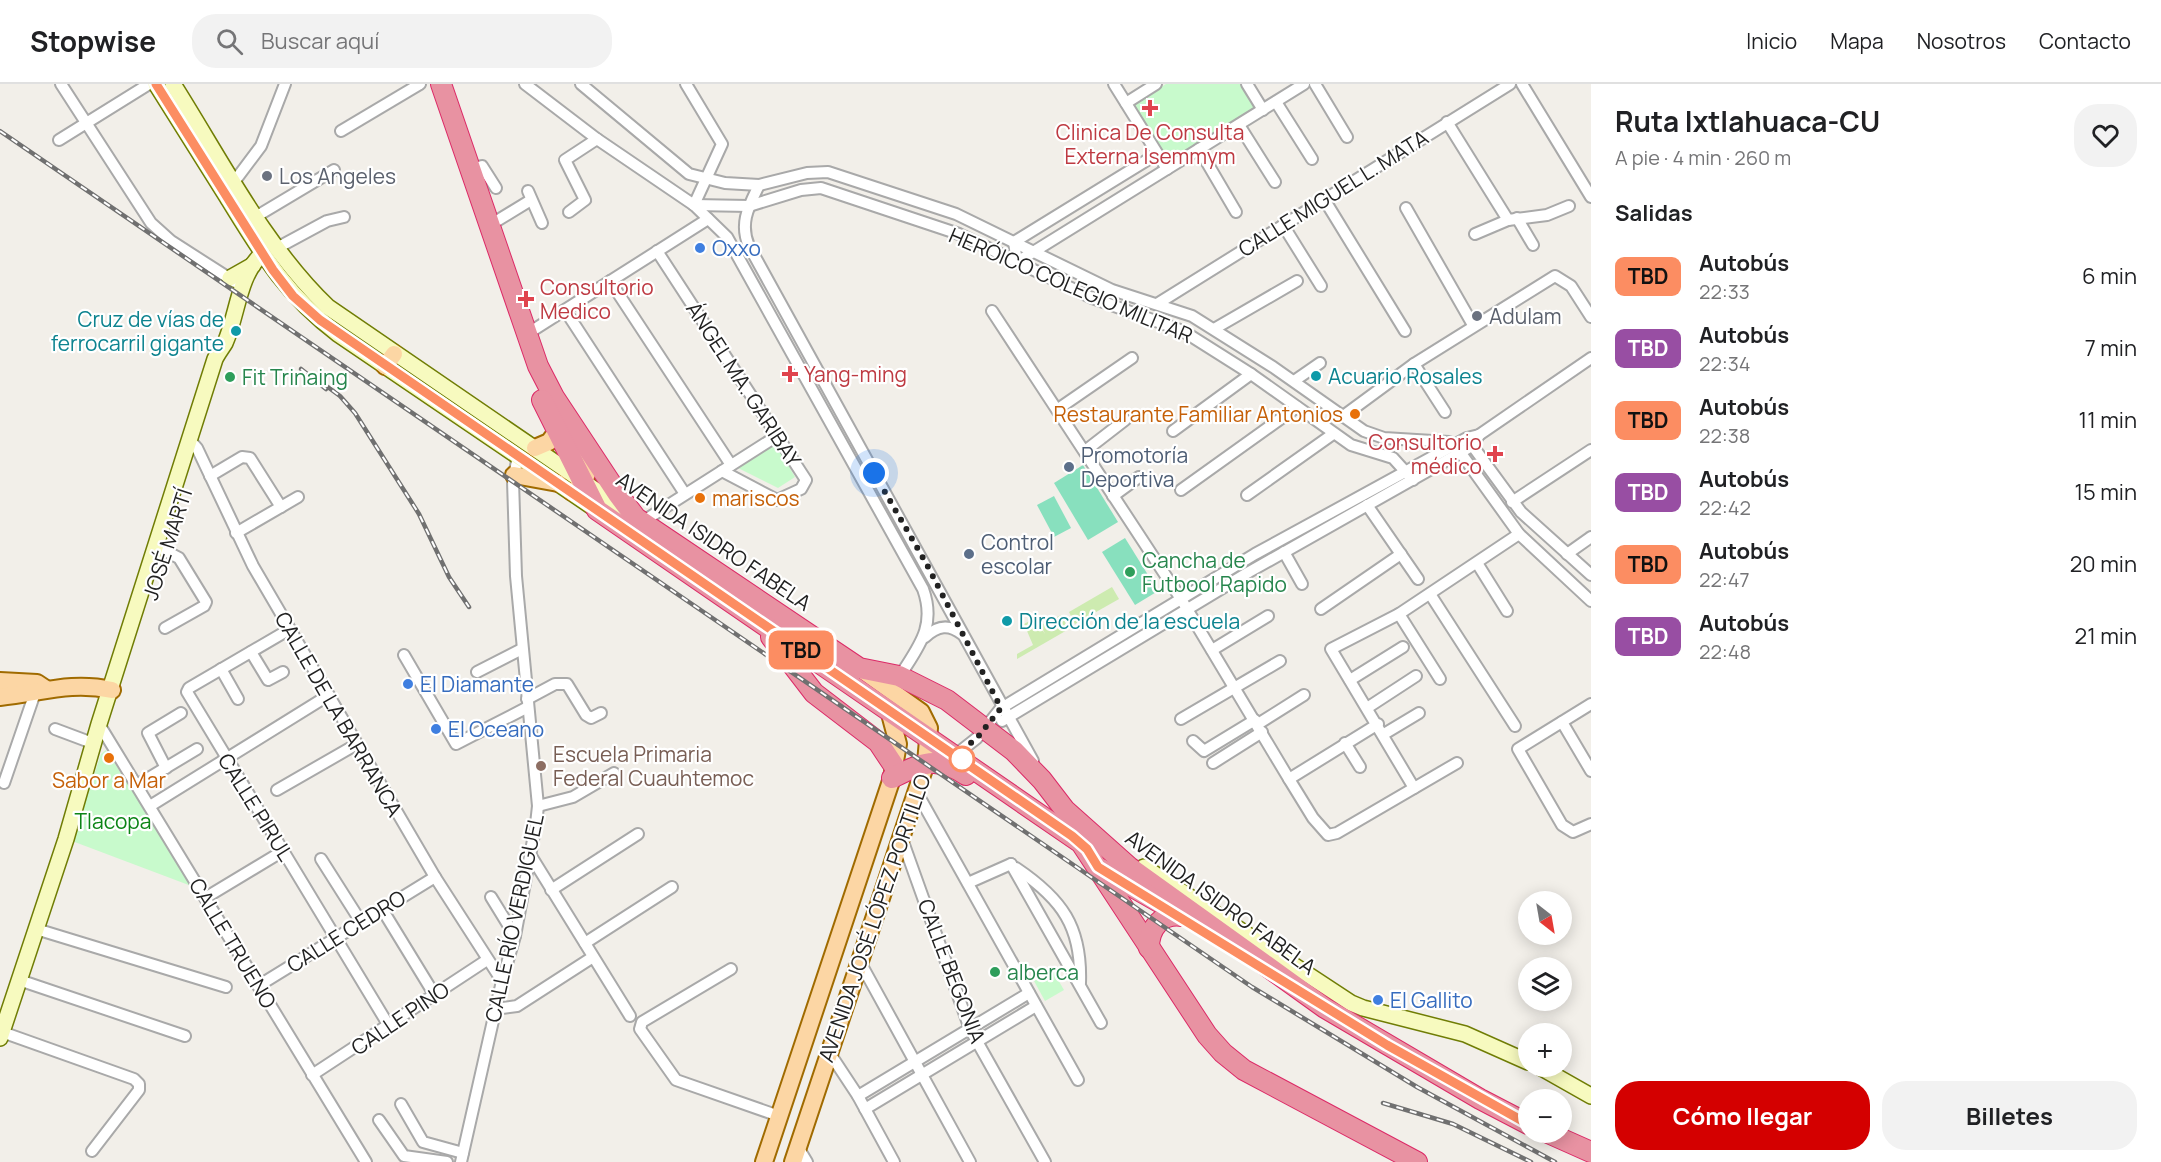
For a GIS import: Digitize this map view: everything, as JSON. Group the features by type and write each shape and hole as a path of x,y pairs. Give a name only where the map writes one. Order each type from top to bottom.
{"highway":[{"path":"429,84 530,373 558,430 572,486"},
{"path":"441,84 527,334 548,387 585,446 639,520"},
{"name":"AVENIDA ISIDRO FABELA","path":"572,486 597,510 930,737 932,770 952,766 1098,867 1182,916 1397,1051 1518,1118"},
{"name":"AVENIDA ISIDRO FABELA","path":"639,520 859,668 878,670 896,683 947,700 986,728 1042,780 1065,810 1129,867 1286,981"},
{"path":"761,623 814,693 878,742 893,772 932,770"},
{"name":"AVENIDA ISIDRO FABELA","path":"1098,867 1207,1035 1232,1061 1258,1078 1417,1162"},
{"path":"1149,948 1150,934 1160,921 1170,916 1182,916"},
{"path":"1571,1143 1591,1152"}],"main road":[{"name":"AVENIDA ISIDRO FABELA","path":"156,84 257,259 306,308 535,448 572,486"},
{"name":"AVENIDA ISIDRO FABELA","path":"173,84 278,248 300,279 328,307 389,360 518,456 639,520"},
{"path":"230,278 257,259"},
{"name":"JOSÉ MARTÍ","path":"3,1023 162,549 194,444 215,359 224,343 243,287 257,259"},
{"path":"535,448 549,442 558,430"},
{"path":"514,475 572,486 589,464 585,446"},
{"name":"JOSÉ MARTÍ","path":"99,735 112,690 162,549"},
{"path":"0,681 39,688"},
{"path":"896,683 927,721 930,737"},
{"path":"0,697 39,688 84,685 112,690"},
{"name":"AVENIDA JOSÉ LÓPEZ PORTILLO","path":"764,1162 893,772 898,744 889,710"},
{"name":"AVENIDA JOSÉ LÓPEZ PORTILLO","path":"796,1155 902,839 932,770 930,737"},
{"path":"1088,829 1351,1003 1383,1014 1465,1034 1518,1058"},
{"path":"804,1044 808,1038 819,1036 828,1043 829,1052"},
{"path":"1558,1077 1591,1096"},
{"path":"1388,1146 1404,1162"}],"street":[{"path":"61,84 145,214 171,241 243,287"},
{"path":"59,140 149,84"},
{"path":"234,182 261,146 285,84"},
{"path":"340,131 420,84"},
{"path":"525,84 597,139 694,205 727,237 923,589 928,613 925,637 896,683 889,710"},
{"path":"581,84 689,174 705,179 759,185 745,217 745,237 1042,780"},
{"path":"686,84 722,140 694,205"},
{"path":"1114,84 1167,169"},
{"path":"1126,104 1156,84"},
{"path":"1247,84 1263,110"},
{"path":"1157,154 1014,242 1017,262 1304,84"},
{"path":"1315,84 1347,137"},
{"name":"CALLE MIGUEL L. MATA","path":"1157,304 1510,84"},
{"path":"1522,84 1591,197"},
{"path":"1276,102 1312,159"},
{"path":"1447,122 1512,219 1533,245"},
{"path":"1239,125 1275,182"},
{"path":"568,212 585,200 565,160 597,139"},
{"path":"1199,149 1236,212"},
{"path":"470,169 482,166 496,188"},
{"path":"257,216 334,170"},
{"name":"HERÓICO COLEGIO MILITAR","path":"759,185 807,172 828,172 956,214 1112,290 1180,310 1214,329 1294,381 1364,431 1384,438 1442,440 1458,449"},
{"name":"HERÓICO COLEGIO MILITAR","path":"694,205 749,206 801,190 821,188 958,234 1098,301 1183,331 1251,374 1333,434 1359,448 1393,458 1410,475"},
{"path":"490,225 529,195 542,223"},
{"path":"1324,199 1405,332"},
{"path":"1475,234 1512,219 1547,215 1569,206"},
{"path":"1406,208 1473,325"},
{"path":"278,248 327,221 344,217"},
{"path":"527,334 708,219"},
{"path":"1283,225 1321,286"},
{"name":"ÁNGEL MA. GARIBAY","path":"657,251 806,480 801,489 792,495 783,499 771,498 726,468"},
{"path":"1342,417 1414,364 1538,284 1555,276 1571,286 1591,316"},
{"path":"610,281 726,468"},
{"path":"1214,329 1297,281"},
{"path":"761,298 774,291"},
{"path":"566,310 685,494"},
{"path":"992,311 1184,604 1318,827 1328,835 1337,833 1457,763"},
{"path":"1058,409 1132,358"},
{"path":"1078,1080 968,883 932,770 986,728 1038,701 1255,554 1333,517 1458,449 1591,358"},
{"path":"1294,381 1320,363"},
{"path":"1414,364 1445,412"},
{"path":"1173,431 1251,374"},
{"path":"1180,490 1297,407"},
{"path":"1085,451 1125,420"},
{"path":"840,439 851,433"},
{"path":"1247,495 1333,434"},
{"path":"639,520 777,436"},
{"path":"1469,442 1512,502 1591,575"},
{"name":"CALLE DE LA BARRANCA","path":"194,444 236,533 290,628 435,877 501,981"},
{"path":"1458,449 1520,534 1591,601"},
{"path":"1512,502 1591,450"},
{"name":"CALLE RÍO VERDIGUEL","path":"462,1157 501,981 515,936 538,806 516,576 514,475 518,456"},
{"path":"210,476 242,458 250,458 281,507"},
{"path":"986,728 1001,708 1031,690 1184,604 1284,552 1333,517 1367,505 1410,475"},
{"path":"1113,496 1139,477"},
{"path":"236,533 298,497"},
{"path":"1367,505 1418,579"},
{"path":"1414,788 1384,734 1331,649 1399,614 1520,534"},
{"path":"1566,554 1591,537"},
{"path":"162,549 181,561 206,602 204,606 165,628"},
{"path":"1284,552 1302,584"},
{"path":"1321,609 1401,554"},
{"path":"1477,563 1507,610"},
{"path":"1430,594 1515,726"},
{"path":"1399,614 1440,679"},
{"path":"1212,650 1268,616"},
{"path":"925,637 943,627 953,628 963,634"},
{"name":"CALLE PIRUL","path":"290,628 189,688 187,692 389,1026"},
{"path":"1350,680 1403,647"},
{"path":"477,672 522,649"},
{"path":"251,652 268,679 283,672"},
{"path":"404,655 456,744 528,703 555,684 567,684 588,717 601,713"},
{"path":"1181,719 1280,661"},
{"path":"221,669 238,699"},
{"path":"1367,708 1416,676"},
{"path":"4,783 39,688"},
{"path":"1031,690 1038,701"},
{"path":"150,806 329,695"},
{"path":"1213,763 1258,725 1304,695"},
{"path":"1591,704 1518,749 1562,825 1573,832 1591,824"},
{"path":"1384,734 1419,712"},
{"path":"166,768 148,733 181,713"},
{"path":"1562,722 1591,771"},
{"path":"1292,784 1345,743 1378,724"},
{"path":"1193,741 1204,751 1258,725"},
{"path":"55,729 99,735"},
{"name":"CALLE TRUENO","path":"99,735 137,785 366,1162"},
{"path":"1345,743 1360,767"},
{"path":"277,790 357,744"},
{"path":"137,785 197,749"},
{"path":"538,806 573,797 614,773"},
{"path":"551,890 638,834"},
{"name":"CALLE BEGONIA","path":"902,839 970,1029 1044,1162"},
{"path":"206,898 283,851"},
{"path":"531,855 630,1016"},
{"path":"321,859 361,922"},
{"path":"968,883 1011,864"},
{"path":"1011,864 1047,890 1072,927 1081,956 1080,986"},
{"path":"1011,864 1101,1023"},
{"name":"CALLE CEDRO","path":"258,986 435,877"},
{"path":"585,943 672,887"},
{"path":"490,897 515,936"},
{"path":"382,909 434,994"},
{"path":"36,929 226,987"},
{"path":"495,1009 517,1006 593,957"},
{"name":"CALLE PINO","path":"312,1075 487,960"},
{"path":"860,962 970,1162"},
{"path":"731,969 642,1022 640,1029 676,1080 779,1116"},
{"path":"19,980 186,1036"},
{"path":"858,1096 1029,993"},
{"path":"865,1109 1036,1005"},
{"path":"3,1023 134,1079 139,1084 139,1090 92,1151"},
{"path":"829,1052 858,1096 894,1162"},
{"path":"401,1104 423,1142 462,1157"},
{"path":"379,1119 404,1156 447,1162"},
{"path":"796,1155 807,1162"}],"green space":[{"path":"1166,84 1242,84 1257,108 1168,162 1132,106"},
{"path":"776,444 795,477 778,488 738,468 758,452"},
{"path":"1083,465 1118,522 1088,540 1054,483"},
{"path":"1054,496 1071,528 1054,537 1037,505"},
{"name":"Cancha de Futbool Rapido","path":"1125,538 1158,591 1135,605 1102,552"},
{"path":"1112,587 1119,599 1075,624 1069,612"},
{"path":"1061,615 1069,629 1017,659 1017,654 1033,645 1024,624 1035,618 1045,634 1041,625"},
{"name":"Tlacopa","path":"106,750 194,887 72,841 101,754"},
{"path":"1053,971 1064,990 1045,1001 1034,981"}],"railway":[{"path":"0,131 1252,987 1417,1087 1555,1162"},
{"path":"301,369 326,389"},
{"path":"321,382 340,396 355,413 419,514 449,577 469,607"},
{"path":"1383,1103 1453,1124 1531,1162"}],"bus line":[{"name":"TBD","path":"156,84 273,270 293,296 338,334 1072,836 1087,849 1098,867 1182,916 1325,1008 1518,1119"}],"place":[{"name":"Clinica De Consulta Externa Isemmym","path":"1150,108"},
{"name":"Los Angeles","path":"267,176"},
{"name":"Oxxo","path":"700,248"},
{"name":"Consultorio Medico","path":"526,299"},
{"name":"Adulam","path":"1477,316"},
{"name":"Cruz de vías de ferrocarril gigante","path":"236,331"},
{"name":"Yang-ming","path":"790,374"},
{"name":"Acuario Rosales","path":"1316,376"},
{"name":"Fit Trinaing","path":"230,377"},
{"name":"Restaurante Familiar Antonios","path":"1355,414"},
{"name":"Consultorio médico","path":"1495,454"},
{"name":"Promotoría Deportiva","path":"1069,467"},
{"name":"mariscos","path":"700,498"},
{"name":"Control escolar","path":"969,554"},
{"name":"Cancha de Futbool Rapido","path":"1130,572"},
{"name":"Dirección de la escuela","path":"1007,621"},
{"name":"El Diamante","path":"408,684"},
{"name":"El Oceano","path":"436,729"},
{"name":"Sabor a Mar","path":"109,758"},
{"name":"Escuela Primaria Federal Cuauhtemoc","path":"541,766"},
{"name":"alberca","path":"995,972"},
{"name":"El Gallito","path":"1378,1000"}],"route":[{"path":"874,473 926,563 1001,708 977,738 956,755 962,759"}]}
